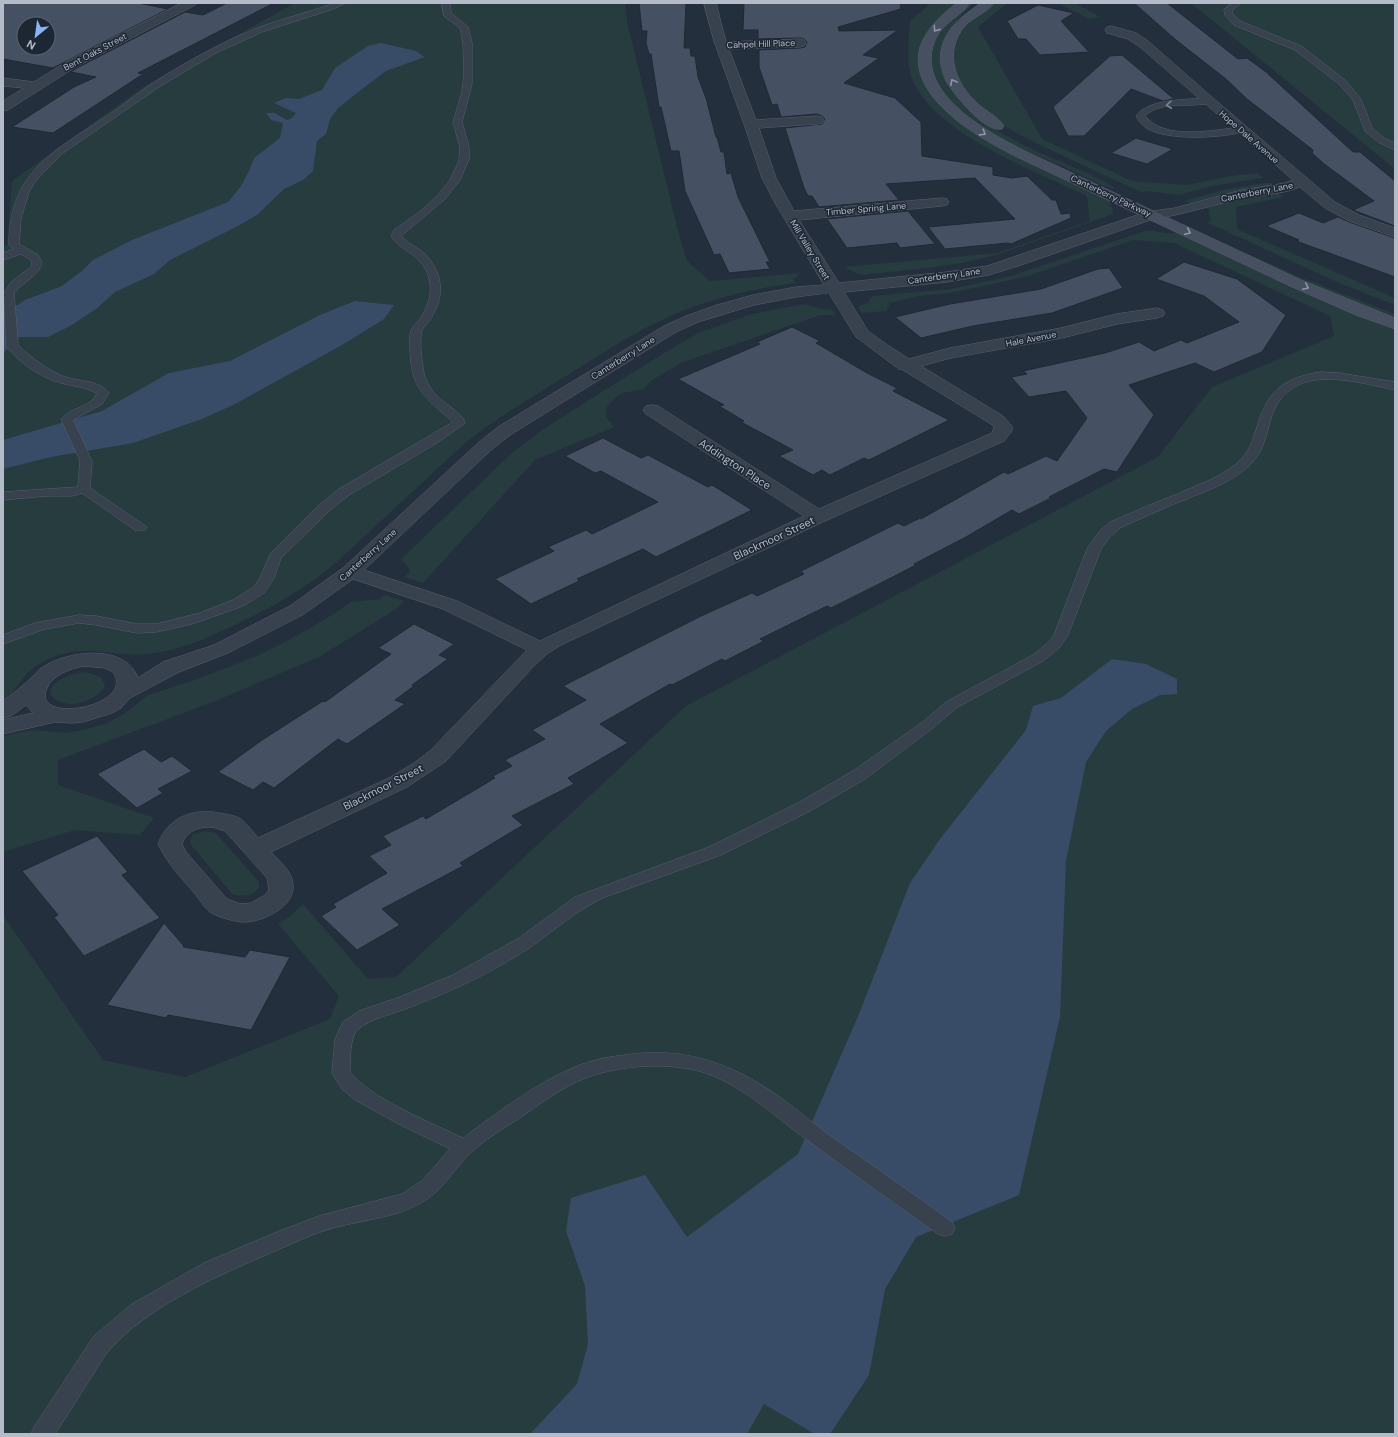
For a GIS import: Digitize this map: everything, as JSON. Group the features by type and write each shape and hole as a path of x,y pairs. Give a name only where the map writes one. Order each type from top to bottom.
{"street":[{"name":"Bent Oaks Street","path":"3,107 70,65 191,3"},
{"name":"Mill Valley Street","path":"710,3 722,46 769,178 790,216 862,334 905,365 997,420 1003,426"},
{"name":"Canterberry Parkway","path":"964,3 938,26 926,49 926,68 928,76 933,86 945,102 970,124 1001,143 1156,210"},
{"name":"Canterberry Parkway","path":"988,3 962,23 952,37 947,51 948,71 960,93 980,113 1008,132 1156,210 1319,293 1395,324"},
{"name":"Hope Dale Avenue","path":"1111,30 1132,36 1141,41 1241,130 1330,205 1341,212 1395,233"},
{"name":"Cahpel Hill Place","path":"722,46 800,43"},
{"path":"3,82 35,86"},
{"path":"751,124 817,120"},
{"name":"Canterberry Lane","path":"3,727 55,715 79,715 97,711 115,702 124,692 144,683 171,667 221,648 275,623 297,610 350,572 484,447 504,431 657,336 692,319 728,306 788,293 960,275 993,269 1016,262 1199,193 1241,184 1279,179 1302,182"},
{"name":"Canterberry Lane","path":"1156,210 1176,212 1220,199 1288,187 1302,182"},
{"name":"Timber Spring Lane","path":"790,216 942,202"},
{"path":"1176,212 1195,221"},
{"name":"Hale Avenue","path":"905,365 950,353 1062,333 1116,319 1157,313"},
{"name":"Addington Place","path":"652,410 818,517"},
{"name":"Blackmoor Street","path":"256,849 399,782 422,768 438,756 526,662 541,649 562,637 818,517 998,437 1003,431 1003,426"},
{"path":"350,572 450,605 541,649"},
{"name":"Canterberry Lane","path":"3,711 36,685 43,676 68,663 90,660 171,667"},
{"path":"111,662 121,667 127,674 128,683 124,692"},
{"path":"36,685 33,694 36,703 43,710 55,715"},
{"path":"212,819 234,825 256,849 278,875 281,880 282,891 276,900 264,908 245,913 230,911 218,905 176,856 170,844 175,832 185,824 195,820 212,819"}],"lane":[{"path":"84,489 86,469 83,453 67,419 73,413 97,402 102,398 103,393 100,390 73,383 47,373 12,346 11,303 9,294 15,284 36,268 37,262 34,257 14,246 18,207 26,188 33,177 41,169 76,138 110,118 159,83 233,42 259,30 342,3"},
{"path":"3,640 32,628 74,620 90,620 145,629 162,628 237,604 260,589 269,577 271,566 275,557 323,509 363,480 459,423 459,420 441,406 423,388 416,357 416,338 417,331 432,309 436,290 432,274 426,260 421,255 399,241 396,236 398,232 426,212 450,188 465,160 465,152 457,125 458,116 465,99 469,52 464,27 447,14 446,3"},
{"path":"1237,3 1228,10 1232,19 1248,28 1298,48 1342,82 1357,99 1368,129 1381,140 1395,147"},
{"path":"1208,101 1158,106 1146,110 1140,116 1142,121 1148,125 1162,131 1173,133 1198,134 1241,130"},
{"path":"3,257 21,250"},
{"path":"464,1147 400,1116 362,1095 349,1084 341,1073 341,1062 344,1039 350,1027 366,1016 430,993 480,969 526,942 581,901 599,893 715,851 804,807 859,775 878,762 929,724 951,705 1038,658 1054,645 1061,635 1094,549 1104,535 1115,525 1218,481 1243,466 1255,452 1272,402 1288,384 1306,376 1321,375 1395,386"},
{"path":"3,496 45,492 72,492 84,489 140,527"},
{"path":"42,1434 102,1343 139,1310 211,1269 291,1235 319,1224 349,1215 380,1209 407,1201 417,1196 430,1186 464,1147 500,1121 563,1080 583,1071 606,1065 644,1059 690,1062 712,1068 738,1080 771,1101 804,1127 945,1228"}],"green space":[{"path":"295,3 625,3 627,21 677,227 687,261 710,281 801,273 793,279 795,283 762,288 713,300 666,318 624,340 521,404 496,420 462,446 329,569 305,586 267,609 206,638 161,652 135,655 83,651 70,652 56,656 41,663 30,671 3,702 3,246 7,245 12,181 143,87"},
{"path":"931,3 959,3 932,27 919,52 919,65 923,79 945,109 1115,203 1108,206 1112,207 1113,214 996,255 962,263 861,275 844,267 997,253 1090,221 1087,196 1016,163 990,149 965,134 943,118 925,100 913,81 908,59 908,43 910,21"},
{"path":"970,3 974,3 960,17 945,38 941,66 949,86 963,105 982,121 1004,135 1027,147 1101,180 1116,189 1097,183 999,138 960,111 948,98 939,85 933,71 931,56 938,34 950,19"},
{"path":"995,3 1007,3 978,27 1042,139 1132,181 1186,185 1231,176 1257,173 1263,178 1212,186 1179,195 1147,191 1142,192 1039,145 994,119 981,108 960,82 955,70 953,53 956,41 962,30"},
{"path":"1058,3 1075,3 1100,17 1089,19"},
{"path":"1191,3 1395,3 1395,169"},
{"path":"1264,183 1274,185 1228,194 1192,204 1184,201 1223,190"},
{"path":"1277,192 1284,197 1236,207 1237,229 1395,298 1395,305 1339,283 1206,222 1211,221 1209,213 1210,210 1206,208 1242,198"},
{"path":"1179,224 1183,224 1295,275 1395,314 1395,320 1339,298"},
{"path":"1145,231 1170,233 1178,232 1395,328 1395,1434 3,1434 3,915 103,1060 185,1077 330,1019 339,996 278,924 289,917 303,904 368,979 396,977 686,706 1158,457 1212,387 1334,336 1330,316 1174,243 1133,240 1028,276 950,293 918,296 890,303 886,311 861,313 858,306 868,303 872,296 951,289 1011,276"},
{"path":"803,304 826,310 832,309 835,315 821,315 683,362 652,380 643,389 623,393 616,397 607,406 606,417 614,427 535,460 423,583 404,577 409,573 409,569 401,559 513,452 541,431 698,333 752,314"},
{"path":"385,595 404,601 396,609 319,657 213,702 58,760 58,785 154,818 140,835 75,830 3,852 3,736 33,730 67,733 108,723 128,711 148,695 195,680 259,655 327,618 351,602 379,599"},
{"path":"82,672 90,673 102,678 105,686 96,696 83,702 68,704 55,699 51,694 51,689 54,685 65,677"},
{"path":"205,831 216,833 259,882 259,888 253,893 247,895 232,894 191,845 190,840 193,834"}],"water":[{"path":"381,43 416,51 425,57 386,71 338,108 330,119 326,134 317,141 313,171 303,180 284,189 257,215 170,260 154,274 115,292 96,309 72,325 48,337 19,337 3,353 3,308 18,305 25,300 62,286 83,270 93,260 132,240 228,202 241,186 254,158 280,138 283,123 271,120 266,113 275,113 287,120 292,118 296,113 274,103 286,98 299,99 322,90 335,68 368,46"},
{"path":"355,301 394,305 384,319 342,345 235,404 202,419 133,443 51,457 3,469 3,440 102,411 169,373 230,361 320,315"},
{"path":"1112,659 1146,664 1177,679 1177,694 1160,695 1132,709 1106,731 1086,762 1066,861 1060,1017 1019,1195 916,1237 885,1289 869,1375 830,1434 815,1434 764,1404 747,1434 530,1434 577,1384 588,1344 585,1286 566,1231 571,1198 645,1175 687,1237 798,1154 859,1014 910,883 940,839 1026,730 1033,706 1061,698"}],"building":[{"path":"3,3 138,3 168,9 53,68 3,59"},
{"path":"227,3 274,3 138,73 143,74 53,133 12,127 74,87 96,77 71,72 75,69 185,12 203,15"},
{"path":"639,3 686,3 684,48 690,48 691,56 695,56 698,77 706,98 716,137 721,152 724,152 727,174 731,173 738,197 770,262 766,262 770,269 729,273 720,254 714,255 685,191 679,151 671,151 661,107 659,107 651,54 649,54 646,43 647,31 642,31"},
{"path":"744,3 900,3 901,9 838,27 839,31 898,30 863,55 879,58 844,83 895,98 921,122 922,156 993,167 993,175 1012,178 1027,176 1052,200 1056,200 1061,214 1070,213 1071,218 1011,244 1008,243 945,249 928,227 1015,219 975,178 886,184 899,200 819,207 812,196 808,196 804,188 785,128 822,124 825,119 817,114 781,117 777,104 772,105 759,67 759,50 800,48 805,47 807,42 800,38 758,39 758,30 743,30"},
{"path":"1134,3 1167,3 1238,59 1247,58 1266,72 1353,152 1360,152 1395,181 1395,226 1353,210 1374,201 1323,163 1312,153 1313,150 1247,99 1226,79 1176,40"},
{"path":"1038,5 1074,13 1061,21 1089,52 1040,55 1026,39 1018,39 1007,21"},
{"path":"1122,55 1174,99 1163,101 1131,89 1084,136 1068,136 1053,107 1110,56"},
{"path":"1136,138 1173,149 1147,164 1111,153"},
{"path":"908,211 935,244 900,248 897,243 847,248 827,219"},
{"path":"1299,213 1323,223 1338,217 1395,238 1395,277 1296,241 1299,240 1266,226"},
{"path":"1184,262 1237,279 1286,315 1262,352 1214,372 1195,363 1129,385 1154,415 1117,472 1104,469 1019,514 1012,510 966,537 914,564 916,565 831,608 827,606 760,639 764,641 725,661 722,659 672,685 670,684 600,724 628,743 568,778 574,784 512,816 523,825 460,863 463,866 382,909 400,925 357,950 321,916 336,907 333,904 387,873 369,856 391,845 383,836 423,816 426,819 495,778 493,776 512,766 505,760 545,739 532,730 586,700 563,686 701,616 752,593 757,596 804,574 801,571 898,523 904,526 920,518 921,519 1004,472 1008,474 1046,456 1057,461 1087,418 1066,391 1029,397 1011,377 1027,374 1023,371 1105,353 1139,342 1154,351 1181,340 1187,343 1239,322 1204,296 1156,279"},
{"path":"1109,268 1123,288 1052,313 973,326 921,338 895,317 950,304 1041,289 1098,269"},
{"path":"792,327 820,341 816,343 867,373 897,388 893,391 949,420 869,460 864,458 830,475 822,470 813,475 779,456 793,450 741,422 744,421 719,406 724,405 678,379 760,344 757,342"},
{"path":"603,438 641,458 648,455 708,487 712,485 752,510 656,557 643,549 577,579 579,581 531,604 495,579 554,551 548,547 586,530 592,534 658,502 601,471 595,473 565,456"},
{"path":"414,624 454,644 439,655 448,659 412,685 414,686 395,700 405,704 347,744 338,739 274,788 263,782 253,790 218,772 262,740 323,701 325,702 391,654 378,648"},
{"path":"144,749 161,762 172,756 192,771 158,789 163,793 137,808 97,774"},
{"path":"97,836 128,872 122,875 160,918 84,956 54,917 58,915 22,871"},
{"path":"164,923 184,946 183,947 245,957 250,950 290,957 251,1030 168,1015 166,1018 107,1005"}]}
